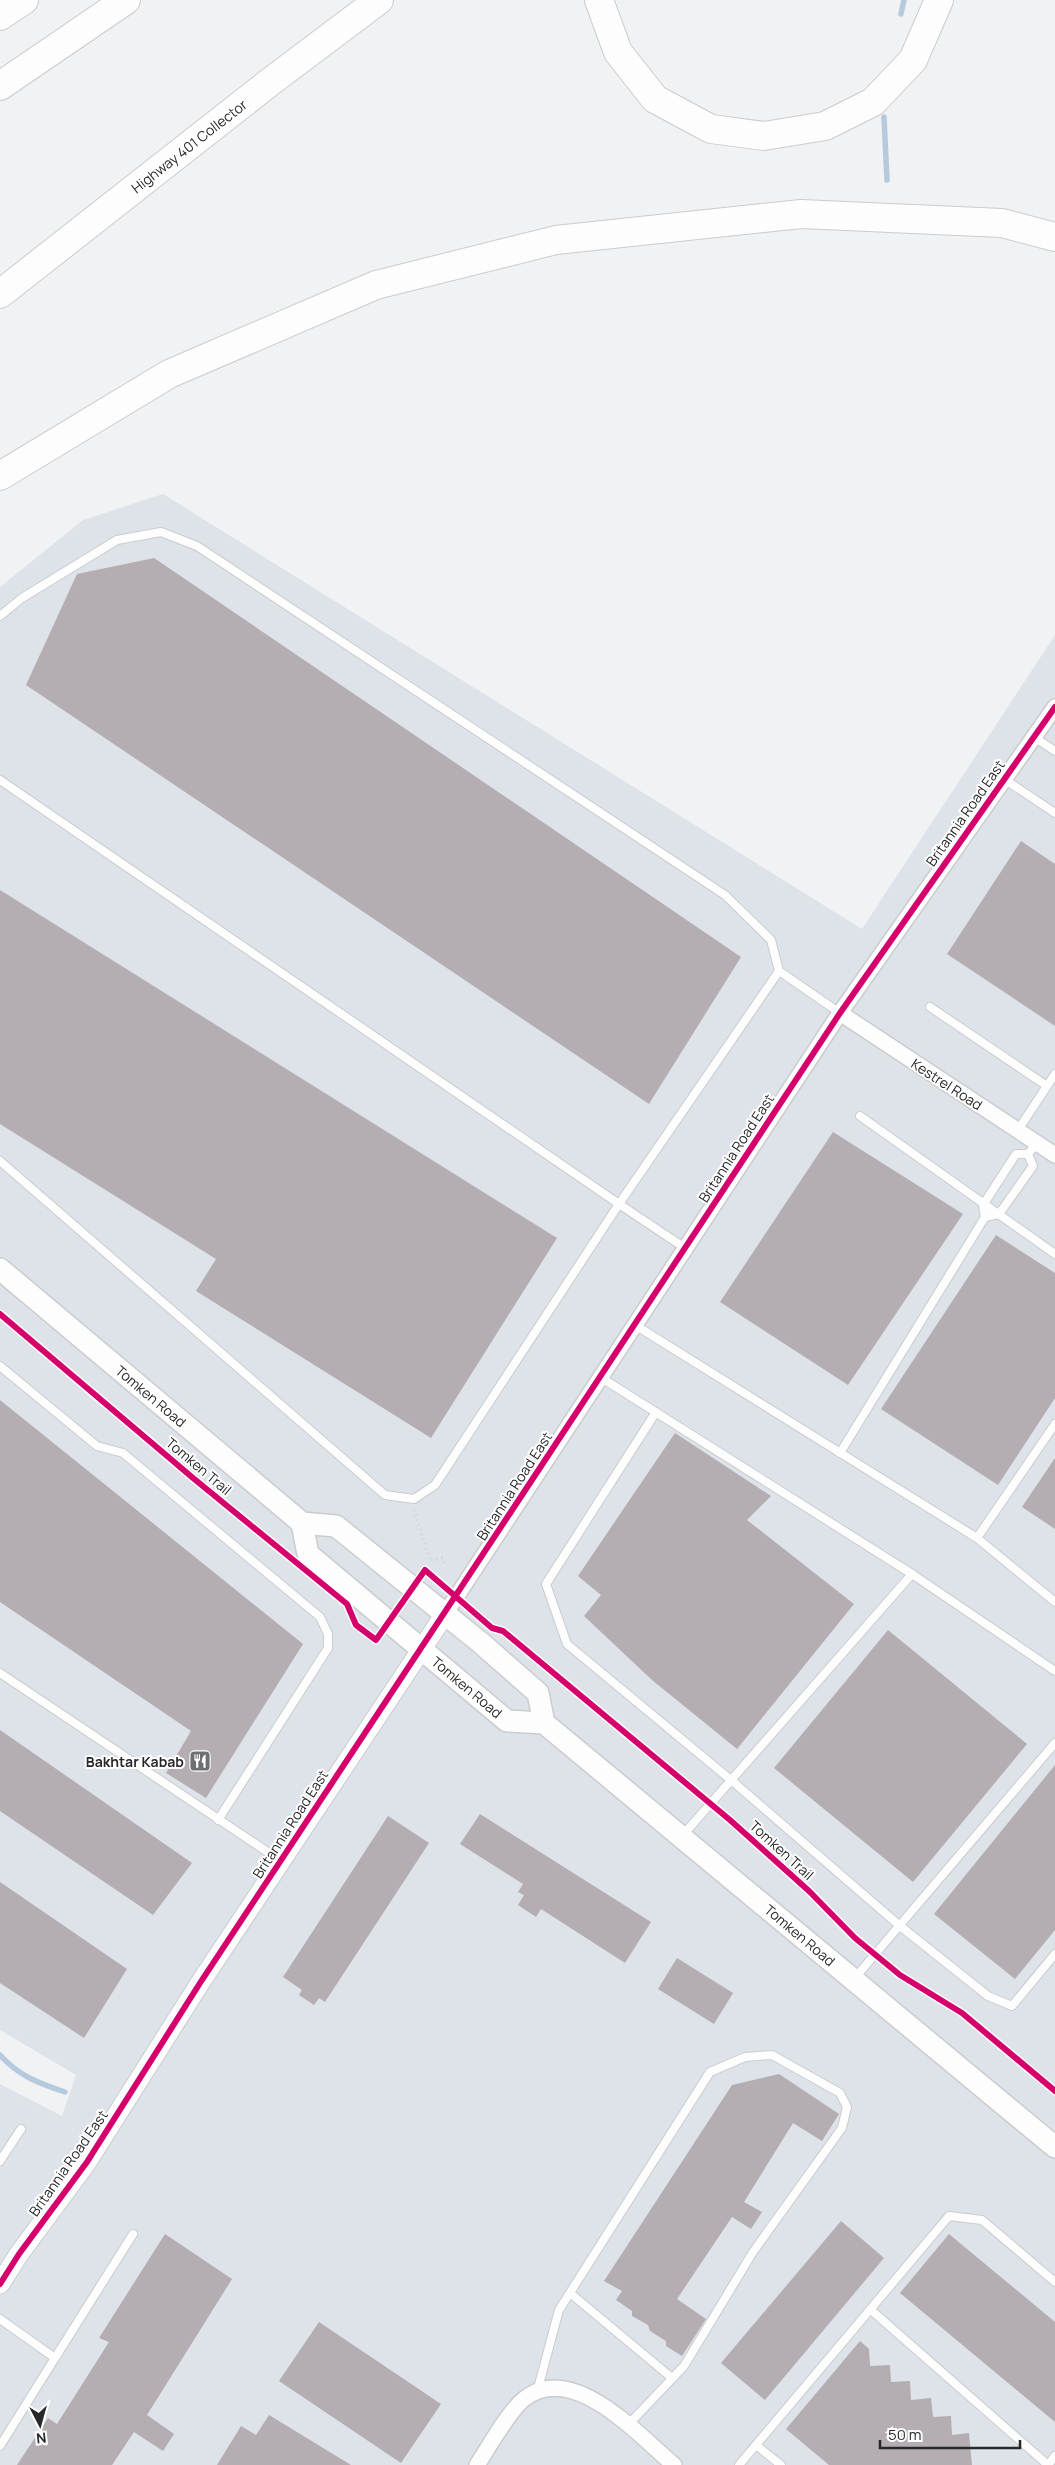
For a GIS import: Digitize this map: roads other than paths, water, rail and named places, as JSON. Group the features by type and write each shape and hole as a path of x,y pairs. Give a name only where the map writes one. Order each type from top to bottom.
{"highway":[{"path":"0,16 24,0"},
{"path":"0,86 126,0"},
{"name":"Highway 401 Collector","path":"0,294 270,82 379,0"},
{"path":"599,0 618,52 655,99 711,129 764,136 825,126 873,102 913,60 939,0"},
{"path":"0,476 169,374 376,284 556,240 801,214 1002,224 1055,237"}],"main road":[{"name":"Tomken Road","path":"0,1269 302,1523 308,1554 507,1721 544,1723 1055,2148"},
{"path":"302,1523 336,1526 445,1614 538,1693 544,1723"}],"street":[{"name":"Britannia Road East","path":"0,2284 87,2162 200,1983 840,1013 1055,707"},
{"name":"Kestrel Road","path":"840,1013 1018,1130 1033,1148 1055,1155"},
{"path":"477,2465 518,2404 537,2393 560,2389 581,2393 598,2402 674,2465"}],"lane":[{"path":"0,616 22,598 117,540 162,532 197,546 725,896 771,940 779,970 840,1013"},
{"path":"1034,737 1055,751"},
{"path":"1004,779 1055,812"},
{"path":"0,780 685,1248"},
{"path":"0,1161 385,1495 414,1499 435,1485 619,1204 779,970"},
{"path":"930,1007 1047,1086"},
{"path":"1018,1130 1055,1074"},
{"path":"860,1116 1055,1254"},
{"path":"840,1453 984,1217 984,1203 1016,1154 1033,1148 1033,1166 999,1214 984,1217"},
{"path":"634,1325 977,1538 1055,1602"},
{"path":"0,1366 97,1446 123,1453 320,1617 328,1634 328,1648 218,1820"},
{"path":"600,1377 912,1574 1055,1671"},
{"path":"656,1412 546,1584 567,1644 731,1780 900,1926 988,1996 1012,2006 1055,1954"},
{"path":"977,1538 1055,1424"},
{"path":"681,1836 912,1574"},
{"path":"0,1674 281,1861"},
{"path":"854,1979 1055,1743"},
{"path":"537,2393 559,2310 710,2072 745,2057 772,2055 840,2093 847,2107 842,2128 753,2252 684,2366 627,2426"},
{"path":"0,2161 21,2129"},
{"path":"739,2465 872,2310 949,2216 982,2220 1055,2282"},
{"path":"0,2446 134,2234"},
{"path":"570,2293 672,2378"},
{"path":"872,2310 1048,2465 1055,2456"},
{"path":"0,2319 55,2358"},
{"path":"756,2445 781,2465"}],"waterway":[{"path":"901,14 904,0"},
{"path":"884,117 887,180"},
{"path":"0,2055 29,2078 65,2092"}],"place":[{"name":"Bakhtar Kabab","path":"200,1761"}]}
